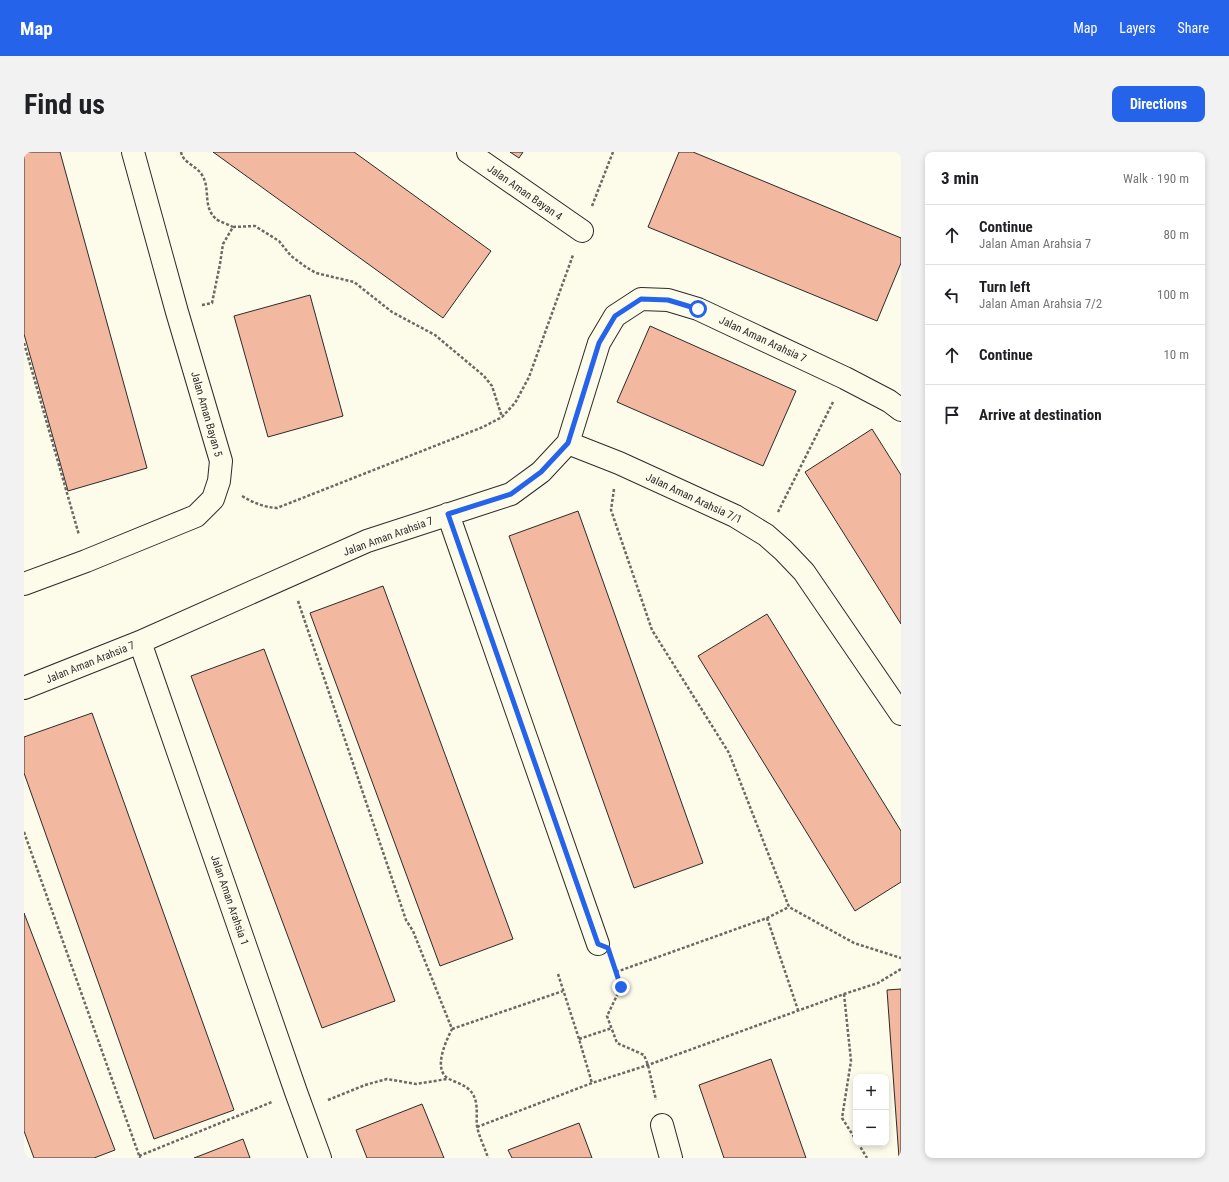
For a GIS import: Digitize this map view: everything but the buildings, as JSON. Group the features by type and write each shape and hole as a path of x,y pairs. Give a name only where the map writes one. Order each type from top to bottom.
{"street":[{"name":"Jalan Aman Bayan 5","path":"24,584 86,561 196,516 213,498 219,481 221,461 177,312 133,152"},
{"name":"Jalan Aman Bayan 4","path":"468,152 582,231"},
{"name":"Jalan Aman Arahsia 7","path":"24,688 140,642 367,541 511,494 541,472 568,443 599,343 615,316 641,299 668,300 698,309 845,378 889,401 901,410"},
{"name":"Jalan Aman Arahsia 7/1","path":"568,443 619,463 735,516 766,535 804,572 901,714"},
{"path":"448,514 598,944"},
{"name":"Jalan Aman Arahsia 1","path":"140,642 320,1158"},
{"path":"662,1125 671,1158"}],"path":[{"path":"181,152 190,164 201,173 207,183 207,202 216,220 233,227 255,226 279,241 291,256 311,270 330,278 354,282 392,312 435,335 484,376 492,386 502,417"},
{"path":"219,481 253,503 266,507 277,508 484,427 502,417 516,403 528,377 613,152"},
{"path":"177,312 212,303 223,244 233,227"},
{"path":"24,343 86,561"},
{"path":"766,535 845,378"},
{"path":"619,463 611,510 652,630 729,753 789,907 854,943 901,958"},
{"path":"290,576 406,920 413,931 452,1029"},
{"path":"24,832 140,1157 299,1101 387,1080 416,1084 448,1078 460,1083 470,1090 475,1099 477,1127 488,1158"},
{"path":"616,972 767,918 789,907"},
{"path":"767,918 798,1010"},
{"path":"598,944 608,948 621,987 607,1016 617,1043 644,1055 648,1065 662,1125"},
{"path":"477,1127 592,1083 648,1065 798,1010 878,983 901,969"},
{"path":"558,974 592,1083"},
{"path":"448,1078 442,1069 441,1058 445,1042 452,1029 564,991"},
{"path":"844,994 851,1061 842,1118 853,1135"},
{"path":"579,1039 612,1028"},
{"path":"860,1146 867,1158"}],"route":[{"path":"621,987 608,948 598,944 448,514 511,494 541,472 568,443 599,343 615,316 641,299 668,300 698,309"}]}
